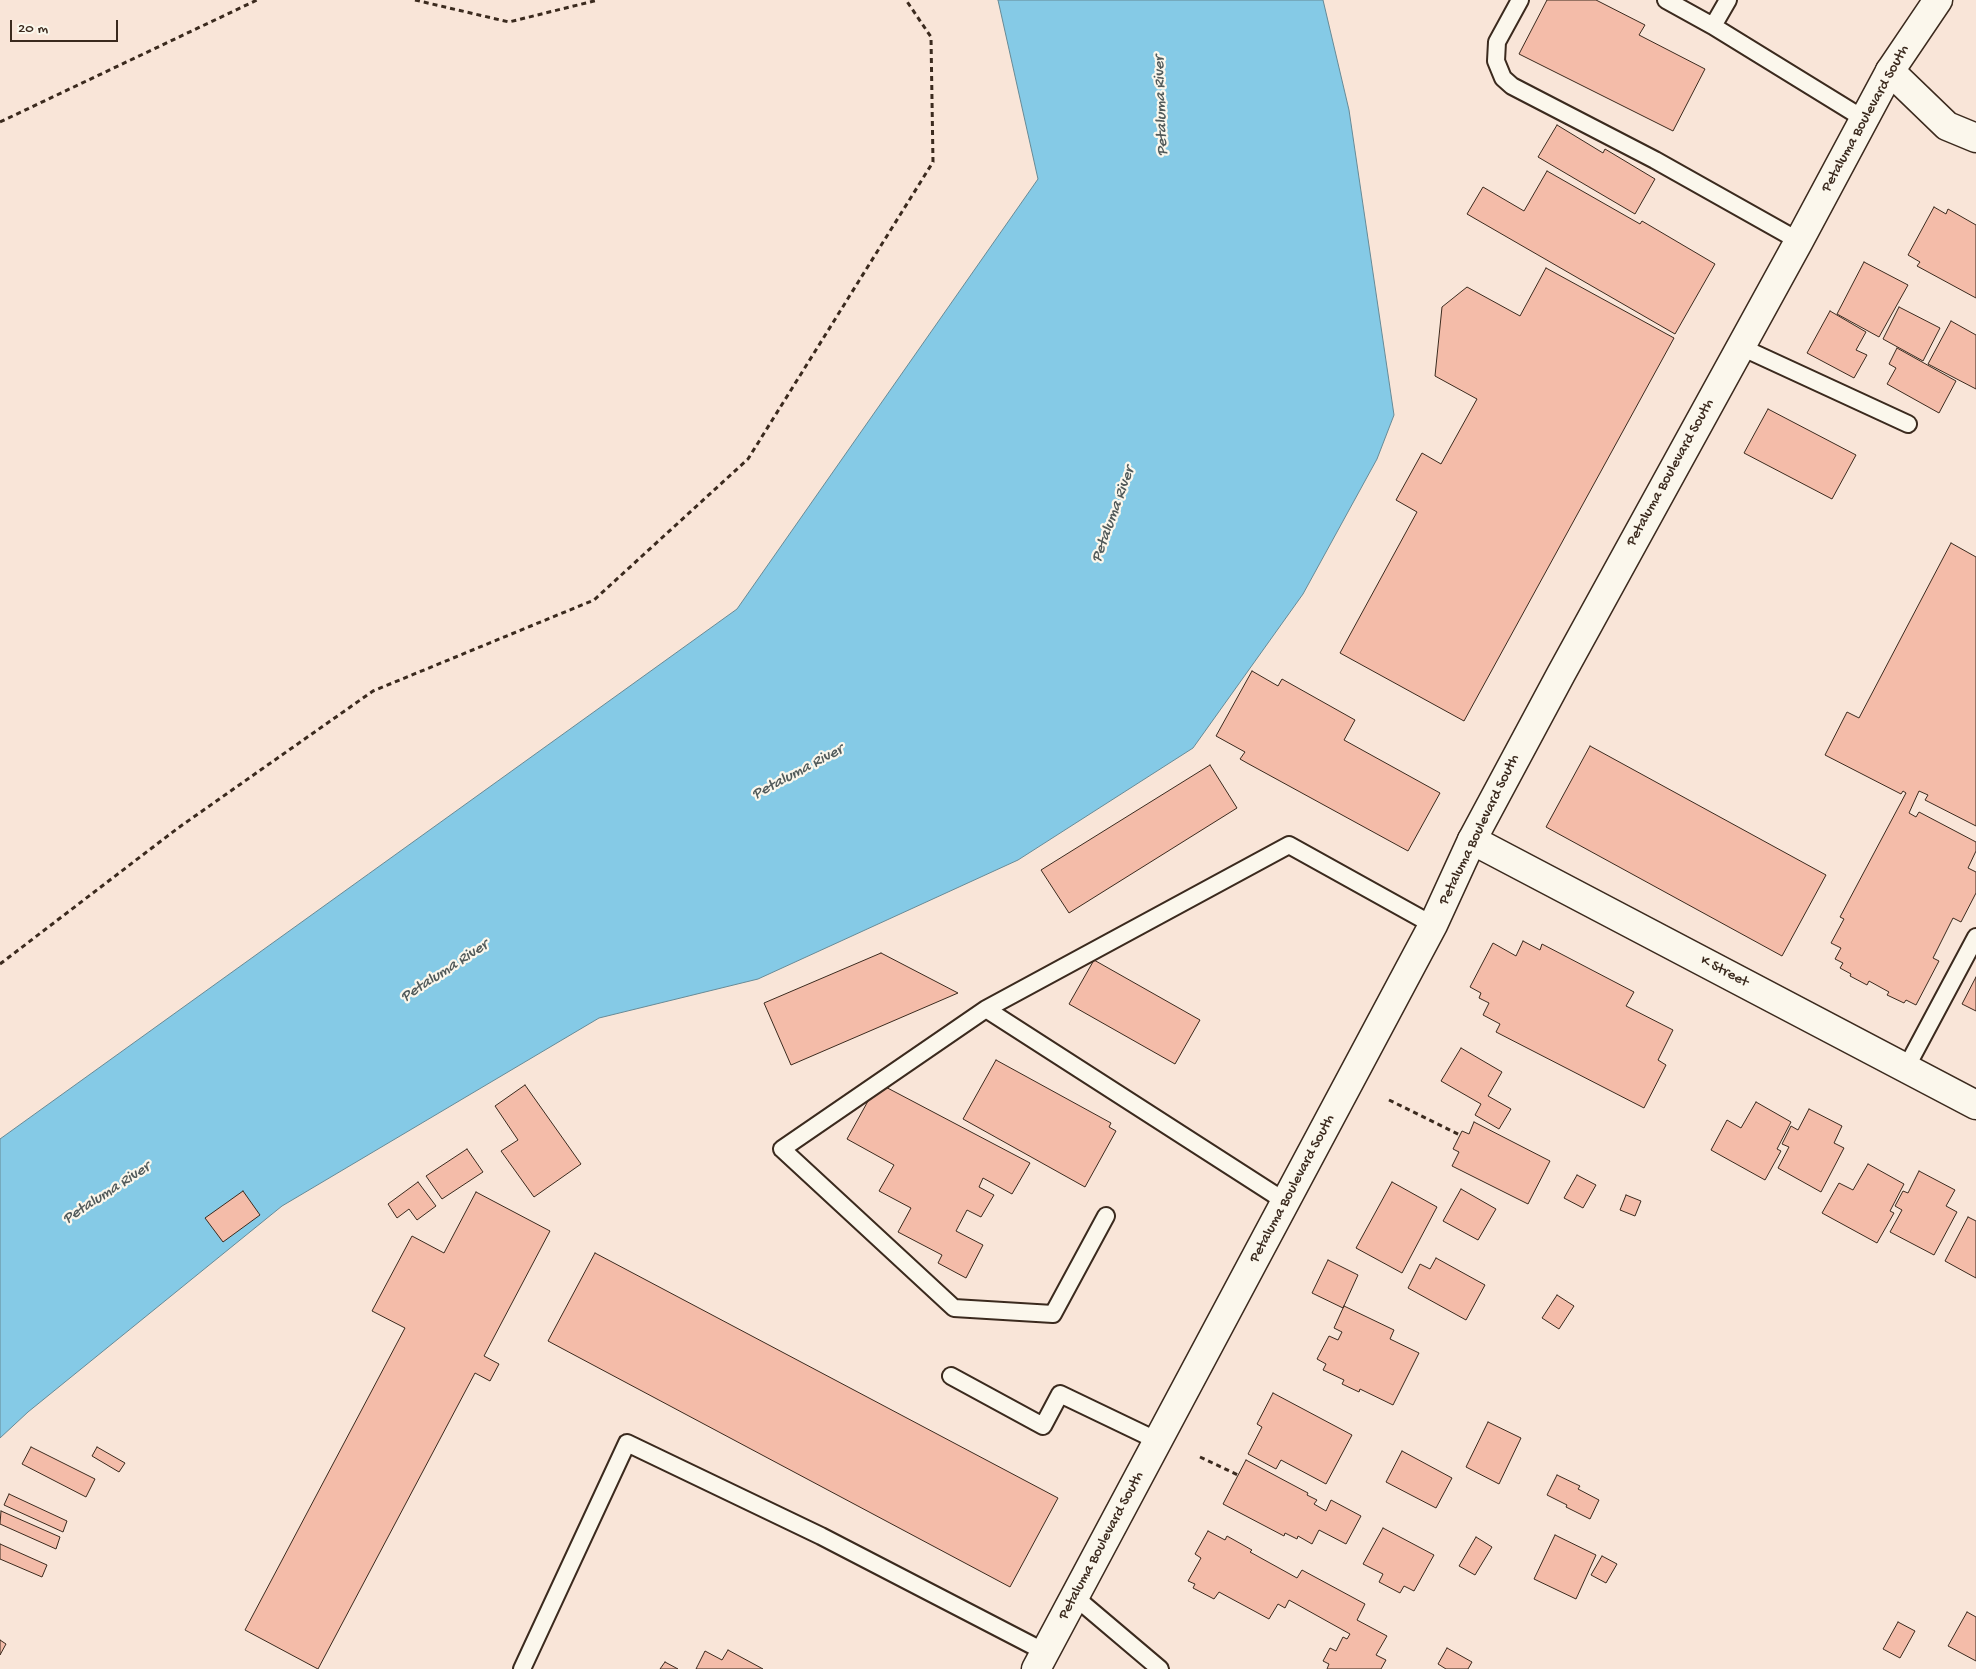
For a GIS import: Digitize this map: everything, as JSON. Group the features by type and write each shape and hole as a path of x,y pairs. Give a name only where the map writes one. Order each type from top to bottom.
{"main road":[{"name":"Petaluma Boulevard South","path":"1041,1661 1434,925 1472,840 1561,674 1799,241 1890,71 1938,0"},
{"path":"1890,71 1948,126 1976,138"},
{"name":"K Street","path":"1472,840 1976,1105"}],"lane":[{"path":"1520,0 1497,42 1496,61 1503,78 1512,86 1655,160 1799,241"},
{"path":"1666,0 1713,26 1864,119"},
{"path":"1713,26 1728,0"},
{"path":"1741,347 1908,424"},
{"path":"1106,1216 1053,1314 954,1308 782,1149 986,1009 1289,845 1434,925"},
{"path":"1906,1068 1976,937"},
{"path":"986,1009 1286,1202"},
{"path":"951,1376 1044,1426 1060,1394 1158,1441"},
{"path":"522,1669 627,1443 821,1536 1041,1661"},
{"path":"1075,1597 1160,1669"}],"path":[{"path":"0,122 257,0"},
{"path":"414,0 509,22 598,0"},
{"path":"0,964 178,828 373,691 594,600 748,459 933,162 931,37 906,0"},
{"path":"1389,1100 1460,1135"},
{"path":"1200,1457 1238,1475"}],"water":[{"name":"Petaluma River","path":"998,0 1323,0 1349,110 1394,415 1377,459 1303,594 1193,748 1018,860 758,979 599,1018 282,1206 28,1412 0,1438 0,1139 737,609 1038,179"}],"building":[{"path":"1547,0 1596,0 1645,25 1639,35 1705,69 1673,131 1519,54"},
{"path":"1557,125 1603,153 1605,149 1655,179 1635,214 1538,157"},
{"path":"1547,171 1640,224 1642,221 1715,264 1675,334 1467,214 1483,187 1524,211"},
{"path":"1934,207 1946,214 1948,209 1976,225 1976,298 1917,266 1920,262 1908,255"},
{"path":"1864,262 1908,285 1879,337 1837,314"},
{"path":"1546,268 1674,338 1464,721 1340,653 1417,512 1396,500 1422,453 1441,464 1477,399 1435,376 1442,307 1467,287 1520,316"},
{"path":"1899,307 1940,328 1923,361 1883,339"},
{"path":"1830,311 1866,332 1856,350 1867,355 1854,378 1807,353"},
{"path":"1951,321 1976,335 1976,389 1928,364"},
{"path":"1897,348 1956,381 1939,413 1887,384 1896,368 1889,364"},
{"path":"1768,409 1856,455 1832,499 1744,453"},
{"path":"1951,543 1976,557 1976,826 1925,800 1928,795 1919,791 1909,813 1916,817 1919,812 1976,842 1976,851 1968,868 1976,872 1976,893 1961,922 1953,918 1933,958 1939,961 1916,1005 1906,1000 1904,1003 1887,995 1889,992 1869,981 1867,985 1850,976 1851,974 1840,968 1843,963 1835,959 1841,948 1831,943 1844,919 1840,917 1906,793 1903,791 1901,794 1825,755 1847,712 1859,718"},
{"path":"1252,671 1278,686 1282,679 1355,720 1344,740 1440,793 1408,851 1240,759 1245,752 1216,736"},
{"path":"1590,746 1826,875 1782,956 1546,827"},
{"path":"1210,765 1237,808 1069,913 1041,870"},
{"path":"1523,941 1540,950 1542,944 1634,992 1626,1006 1673,1030 1658,1060 1666,1065 1644,1108 1496,1032 1500,1024 1483,1015 1489,1003 1479,998 1481,993 1470,987 1493,943 1516,956"},
{"path":"881,953 958,993 791,1065 764,1003"},
{"path":"1094,960 1200,1020 1175,1064 1069,1004"},
{"path":"1976,977 1976,1011 1962,1004"},
{"path":"1461,1048 1502,1072 1488,1096 1511,1109 1499,1129 1475,1115 1481,1104 1441,1081"},
{"path":"996,1060 1111,1123 1109,1127 1116,1131 1085,1187 963,1119"},
{"path":"878,1083 1030,1163 1012,1194 983,1178 979,1187 994,1195 981,1217 967,1210 956,1231 983,1245 966,1278 938,1263 942,1255 898,1232 911,1208 879,1191 894,1165 847,1139"},
{"path":"525,1085 581,1164 534,1197 501,1151 518,1140 495,1106"},
{"path":"1756,1102 1791,1122 1777,1149 1781,1151 1765,1180 1711,1150 1727,1120 1741,1128"},
{"path":"1809,1109 1842,1126 1834,1143 1844,1148 1821,1192 1778,1168 1789,1147 1782,1144 1791,1126 1798,1130"},
{"path":"1474,1122 1550,1161 1528,1204 1452,1166 1459,1152 1453,1149 1462,1131 1469,1134"},
{"path":"467,1149 483,1172 442,1199 426,1176"},
{"path":"1868,1164 1904,1184 1890,1211 1894,1213 1877,1243 1822,1213 1839,1183 1853,1190"},
{"path":"1919,1171 1955,1190 1946,1206 1957,1212 1934,1255 1890,1232 1902,1210 1895,1206 1903,1191 1908,1193"},
{"path":"1577,1175 1596,1185 1583,1208 1564,1198"},
{"path":"418,1182 436,1206 417,1220 409,1209 397,1218 388,1204"},
{"path":"1392,1182 1437,1207 1402,1273 1356,1248"},
{"path":"1461,1189 1496,1209 1478,1240 1443,1221"},
{"path":"243,1191 260,1215 223,1242 205,1218"},
{"path":"476,1192 550,1231 484,1356 499,1364 490,1381 475,1373 318,1669 245,1630 405,1328 372,1311 412,1236 444,1253"},
{"path":"1626,1195 1641,1201 1635,1216 1620,1210"},
{"path":"1968,1217 1976,1221 1976,1278 1945,1261"},
{"path":"595,1253 1058,1498 1010,1587 548,1341"},
{"path":"1436,1258 1485,1285 1466,1320 1408,1288 1420,1264 1430,1269"},
{"path":"1328,1260 1358,1275 1343,1308 1312,1293"},
{"path":"1557,1295 1574,1306 1559,1329 1542,1318"},
{"path":"1344,1306 1394,1330 1390,1339 1419,1353 1393,1405 1360,1389 1359,1392 1342,1384 1344,1380 1323,1370 1326,1364 1317,1359 1329,1336 1338,1340 1342,1332 1334,1328"},
{"path":"1273,1393 1352,1435 1326,1484 1281,1460 1276,1469 1248,1454 1262,1427 1257,1424"},
{"path":"1488,1422 1521,1438 1499,1484 1466,1467"},
{"path":"31,1447 95,1479 86,1497 22,1464"},
{"path":"97,1447 125,1463 119,1472 92,1456"},
{"path":"1402,1451 1452,1478 1436,1508 1386,1482"},
{"path":"1246,1460 1308,1493 1307,1495 1317,1500 1314,1504 1326,1511 1331,1500 1361,1516 1346,1544 1319,1530 1312,1544 1298,1536 1297,1539 1285,1533 1284,1536 1223,1504"},
{"path":"1557,1475 1580,1486 1578,1489 1599,1500 1590,1519 1547,1495"},
{"path":"9,1494 67,1521 63,1532 4,1505"},
{"path":"1,1511 60,1537 56,1549 0,1524"},
{"path":"1383,1528 1434,1555 1414,1591 1404,1586 1400,1593 1379,1582 1383,1574 1363,1564"},
{"path":"1208,1531 1225,1540 1227,1536 1252,1550 1250,1552 1297,1578 1302,1570 1365,1604 1357,1620 1387,1636 1376,1655 1386,1660 1381,1669 1327,1669 1329,1664 1323,1661 1330,1648 1336,1651 1343,1637 1347,1639 1350,1634 1289,1600 1285,1608 1278,1604 1269,1619 1219,1592 1214,1599 1193,1588 1195,1584 1188,1581 1201,1558 1195,1554"},
{"path":"1555,1535 1596,1555 1576,1599 1534,1579"},
{"path":"1476,1537 1492,1547 1475,1575 1459,1566"},
{"path":"0,1544 47,1565 42,1577 0,1559"},
{"path":"1602,1556 1617,1564 1606,1583 1591,1575"},
{"path":"1967,1612 1976,1617 1976,1661 1948,1646"},
{"path":"1898,1622 1915,1631 1900,1658 1883,1649"},
{"path":"0,1640 6,1644 0,1655"},
{"path":"1447,1648 1472,1662 1468,1669 1446,1669 1438,1664"},
{"path":"728,1650 763,1669 696,1669 705,1651 722,1660"},
{"path":"665,1662 678,1669 660,1669"}]}
